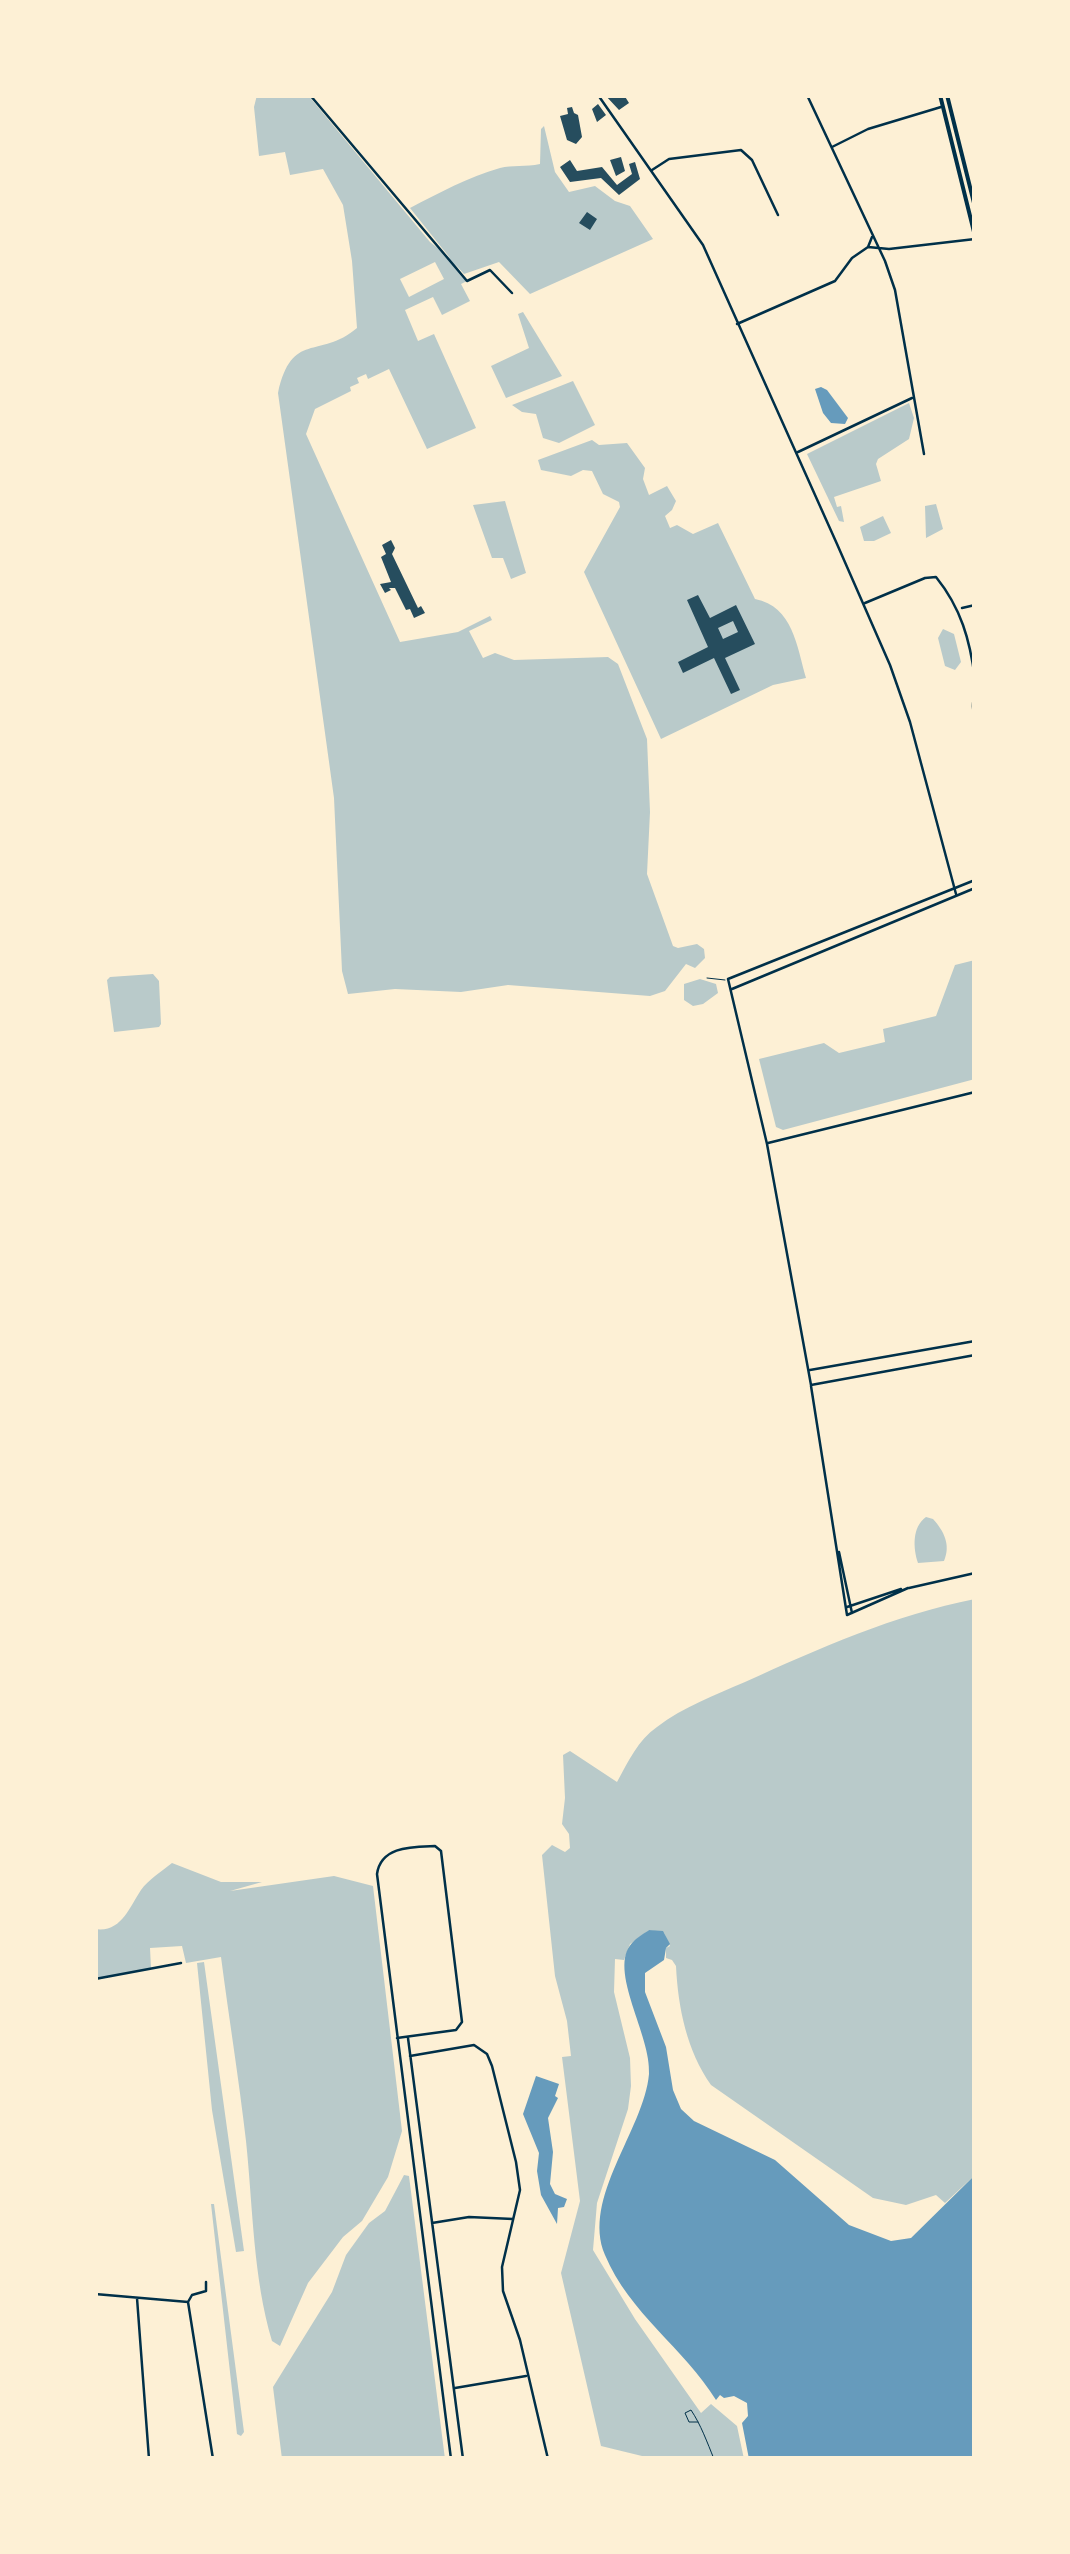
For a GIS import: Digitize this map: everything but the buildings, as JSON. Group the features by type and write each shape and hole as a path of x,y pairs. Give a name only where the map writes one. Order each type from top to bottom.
{"main road":[{"path":"940,95 975,238"},
{"path":"947,95 975,207"}],"street":[{"path":"310,95 467,281 490,270 512,293"},
{"path":"598,95 704,246 864,603 910,722 956,895"},
{"path":"807,95 895,290 924,454"},
{"path":"831,147 868,129 943,106"},
{"path":"651,172 670,159 742,150 752,160 778,215"},
{"path":"737,324 834,281 852,258 868,247 872,235"},
{"path":"868,247 889,249 975,238"},
{"path":"885,261 889,249"},
{"path":"794,452 914,397"},
{"path":"864,603 931,576 939,582 959,608 975,681 975,718"},
{"path":"959,608 975,605"},
{"path":"908,1588 849,1614 767,1144 728,980 975,880"},
{"path":"730,990 975,888"},
{"path":"767,1144 975,1092"},
{"path":"808,1370 975,1341"},
{"path":"810,1385 975,1355"},
{"path":"848,1607 975,1573"},
{"path":"397,2038 456,2030 462,2022 441,1851 431,1846 398,1850 386,1855 378,1867 397,2038 451,2459"},
{"path":"95,1979 181,1964"},
{"path":"408,2036 463,2459"},
{"path":"410,2056 468,2044 487,2054 520,2190 502,2267 502,2291 529,2376 548,2459"},
{"path":"431,2223 469,2217 514,2219"},
{"path":"206,2282 206,2291 192,2295 188,2302 214,2459"},
{"path":"95,2294 188,2302"},
{"path":"137,2298 149,2459"},
{"path":"454,2388 529,2376"}],"lane":[{"path":"707,978 728,980"}],"path":[{"path":"698,2422 714,2459"}],"shaded area":[{"path":"257,95 308,95 430,242 450,258 410,208 488,172 540,164 544,126 555,172 569,192 595,186 615,201 630,206 653,239 530,294 499,262 464,274 455,264 467,281 461,284 470,301 442,315 433,297 405,310 418,341 434,334 476,428 427,449 389,369 368,379 366,374 357,378 359,383 350,387 351,391 315,409 306,434 400,642 458,632 490,616 492,620 469,631 483,658 495,653 514,660 608,657 618,664 647,739 647,874 673,946 697,944 704,949 705,958 695,968 686,964 665,991 650,996 508,985 461,992 395,989 348,994 342,971 334,798 278,393 284,373 299,353 331,343 357,328 352,261 343,205 323,169 290,175 285,152 259,156 254,107","holes":["435,262 444,279 409,297 400,279"]},
{"path":"523,312 562,376 506,398 491,366 529,348 518,314"},
{"path":"573,381 595,425 559,443 543,438 536,414 522,412 512,405"},
{"path":"909,403 914,418 909,439 878,459 881,481 834,497 837,507 841,506 844,522 839,521 807,454"},
{"path":"592,440 599,445 627,443 645,468 643,479 649,495 667,486 676,501 665,516 670,528 677,525 693,534 718,523 755,599 768,603 785,619 806,678 773,685 661,739 584,572 620,507 619,502 603,494 592,471 583,470 571,476 541,470 538,460"},
{"path":"505,501 526,573 511,579 503,558 492,558 473,505"},
{"path":"936,504 943,529 926,538 925,506"},
{"path":"883,516 891,533 864,541 860,527"},
{"path":"943,629 954,634 961,662 955,670 945,666 938,638"},
{"path":"975,960 975,1079 783,1130 776,1127 759,1059 824,1043 839,1053 885,1042 883,1029 936,1016 955,965"},
{"path":"153,974 159,981 159,1027 114,1032 107,980"},
{"path":"700,979 716,984 718,993 693,1006 684,1000 684,984"},
{"path":"926,1517 933,1519 943,1533 947,1549 944,1561 918,1563 915,1538"},
{"path":"975,1599 975,2175 945,2203 936,2195 906,2205 873,2198 711,2085 685,2028 676,1966 666,1958 666,1948 670,1946 664,1933 649,1930 630,1944 624,1960 615,1959 614,1992 630,2058 631,2086 628,2109 597,2203 593,2250 635,2319 701,2413 711,2404 737,2426 744,2459 643,2459 601,2446 561,2273 580,2201 562,2057 571,2056 555,1976 542,1855 552,1845 565,1852 570,1848 569,1834 562,1824 563,1755 570,1751 617,1782 644,1738 688,1707 858,1634"},
{"path":"172,1863 221,1882 262,1882 230,1891 334,1876 373,1886 402,2131 388,2177 362,2221 343,2237 308,2283 280,2346 272,2341 261,2292 246,2141 221,1957 186,1963 182,1946 150,1948 151,1968 95,1979 95,1929 118,1923 144,1886"},
{"path":"204,1962 244,2251 236,2252 212,2110 197,1963"},
{"path":"404,2175 409,2176 445,2459 282,2459 273,2387 332,2292 346,2255 369,2223 385,2211"},
{"path":"214,2204 244,2432 241,2436 237,2434"}],"water":[{"path":"821,387 848,418 845,424 831,423 823,413 815,389"},
{"path":"649,1930 663,1931 670,1944 664,1960 645,1973 645,1992 666,2047 673,2090 681,2109 694,2121 775,2160 849,2225 891,2241 911,2238 975,2175 975,2459 749,2459 742,2423 748,2416 747,2403 734,2396 720,2395 716,2400 615,2276 600,2233 601,2211 645,2096 649,2074 644,2041 627,1986 626,1955 634,1941"},
{"path":"536,2076 559,2084 555,2096 558,2098 548,2118 553,2152 550,2184 555,2194 567,2199 564,2207 558,2208 557,2224 541,2195 539,2153 523,2114"}]}
